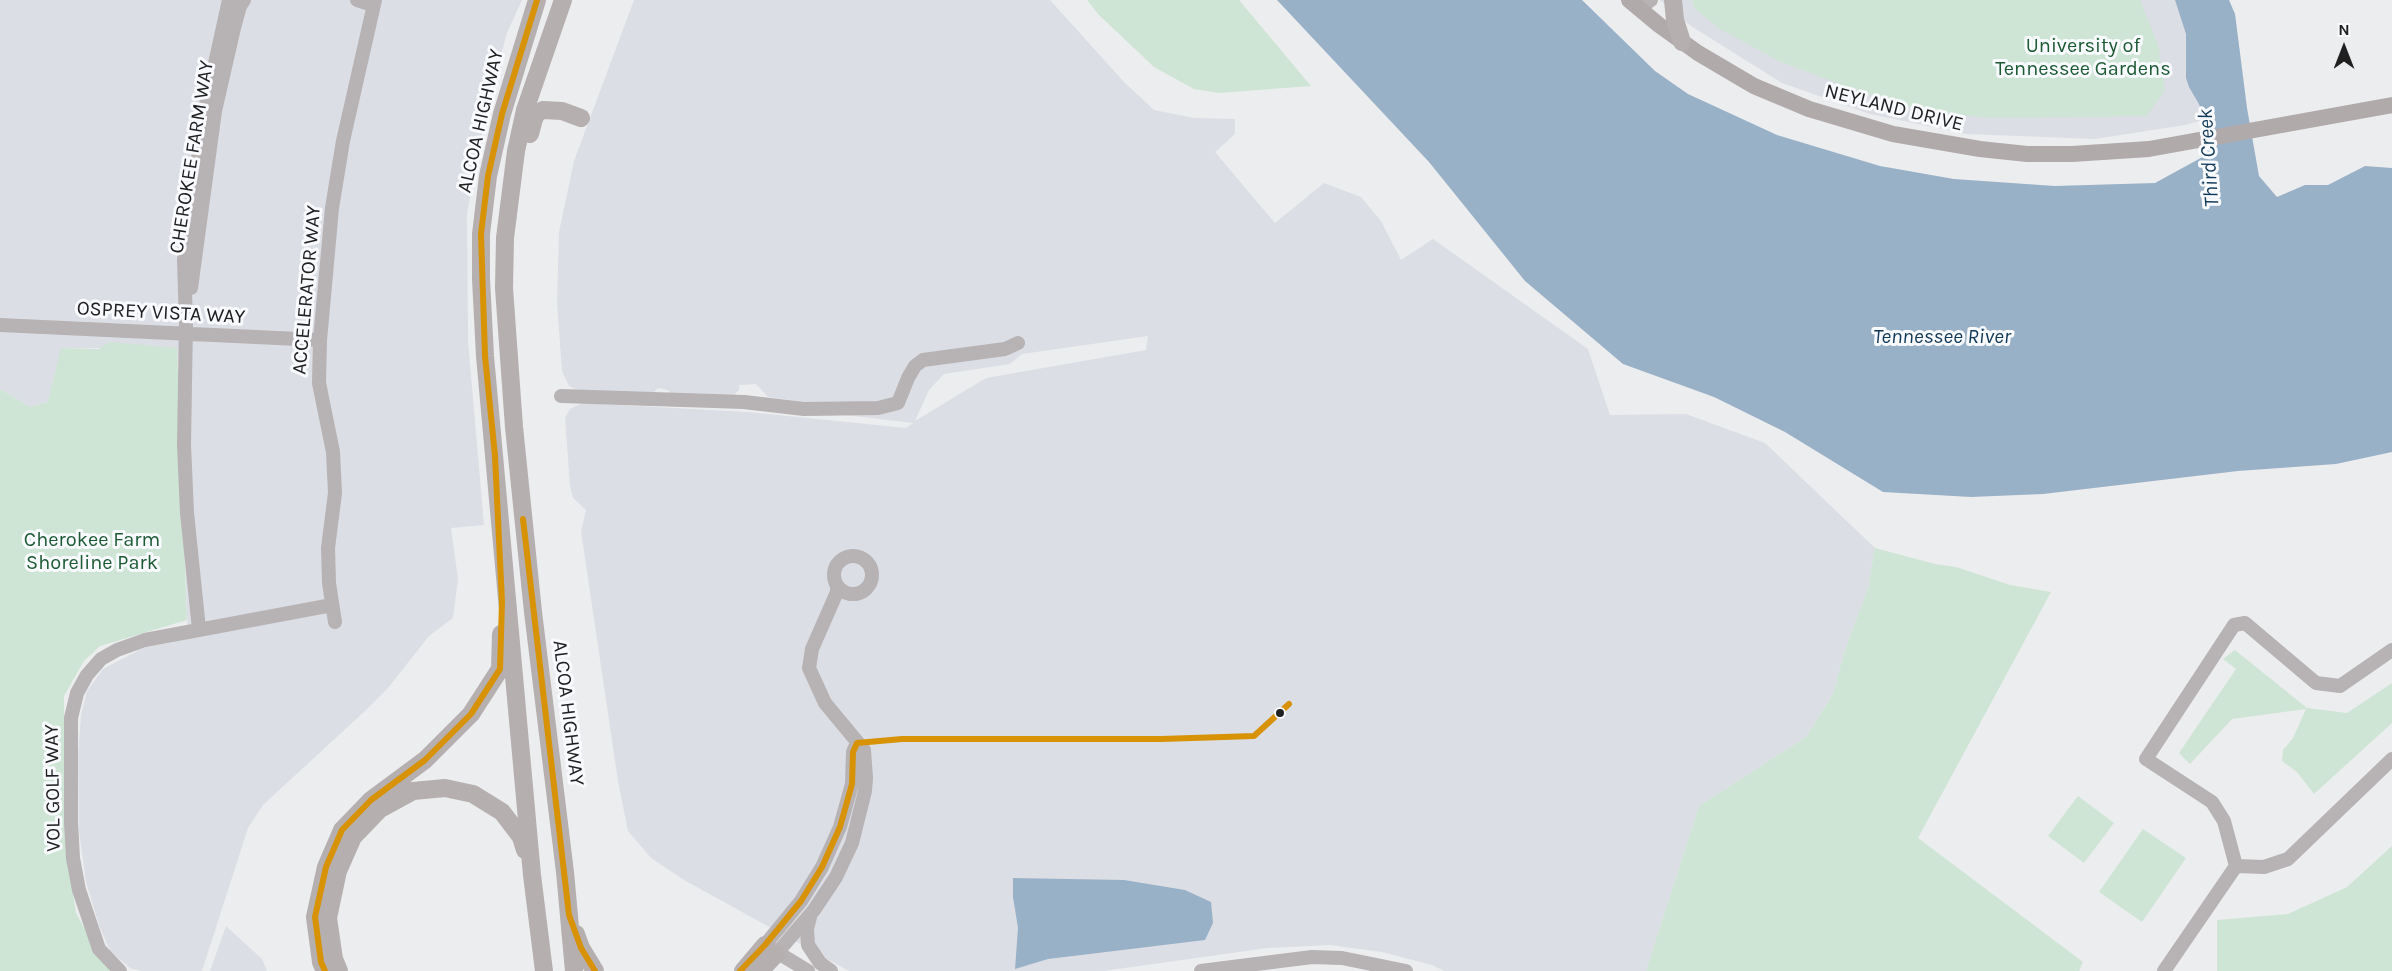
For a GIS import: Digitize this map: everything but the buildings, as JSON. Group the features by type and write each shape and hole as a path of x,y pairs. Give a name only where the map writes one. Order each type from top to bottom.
{"highway":[{"name":"ALCOA HIGHWAY","path":"537,0 502,114 488,176 481,234 481,279 485,356 532,875 544,971"},
{"name":"ALCOA HIGHWAY","path":"563,0 525,110 512,181 505,238 504,288 532,612 574,971"},
{"path":"1674,0 1675,20 1682,42"},
{"path":"510,366 520,190 530,133 537,113 543,110 562,111 581,118"},
{"path":"325,971 321,962 315,917 326,867 342,830 371,800 425,760 471,714 500,669 502,602 495,456"},
{"path":"339,971 334,959 328,918 338,871 353,837 380,809 413,791 445,788 473,794 502,812 521,837 532,875"},
{"path":"569,915 581,948 595,971"},
{"path":"747,970 770,949"}],"main road":[{"name":"NEYLAND DRIVE","path":"1640,3 1682,42 1754,86 1809,110 1893,134 1938,143 2026,154 2072,154 2149,149 2392,105"}],"street":[{"name":"CHEROKEE FARM WAY","path":"199,629 187,513 184,445 184,260 191,195 205,109 229,0"},
{"name":"CHEROKEE FARM WAY","path":"185,328 215,111 234,28 244,0"},
{"path":"357,0 374,3"},
{"name":"ACCELERATOR WAY","path":"335,622 329,583 328,548 334,483 333,452 319,383 320,340 332,208 345,134 374,3"},
{"name":"OSPREY VISTA WAY","path":"0,325 185,328 320,340"},
{"path":"561,396 744,402 804,409 878,408 898,403 908,378 915,366 923,360 1005,349 1018,343"},
{"path":"770,949 811,915 836,877 852,843 866,778 864,750 825,703 814,679 818,651 843,589"},
{"name":"VOL GOLF WAY","path":"120,971 99,949 79,890 71,822 71,718 87,675 101,659 117,650 145,640 332,605"},
{"path":"2164,971 2236,866 2224,821 2212,802 2146,759 2234,625 2245,622 2316,683 2340,686 2392,650"},
{"path":"770,949 827,857 840,827 852,784 853,752 857,743"},
{"path":"2236,866 2264,867 2288,859 2392,759"},
{"path":"811,915 807,929 808,945 820,963 831,971"},
{"path":"770,949 807,971"},
{"path":"1201,971 1312,957 1341,958 1406,971"}],"shaded area":[{"path":"0,0 522,0 507,33 489,98 467,213 468,341 484,525 451,528 458,579 453,618 429,636 388,688 365,711 263,805 248,828 202,971 141,971 130,968 110,951 99,925 86,882 79,831 78,757 81,715 87,691 103,669 143,648 188,639 177,348 62,348 48,402 30,407 0,389"},
{"path":"634,0 1050,0 1124,82 1154,110 1194,118 1235,119 1235,134 1215,152 1275,223 1324,183 1361,197 1381,221 1401,260 1433,239 1588,349 1610,415 1686,414 1765,443 1875,548 1868,588 1845,650 1833,694 1806,737 1699,806 1646,971 1444,971 1432,965 1382,952 1330,945 1268,948 1103,971 849,971 684,880 651,858 628,831 618,781 581,531 586,510 573,498 570,486 565,418 570,409 582,403 748,412 906,428 913,423 820,412 817,404 768,397 756,384 739,385 739,390 734,395 671,394 668,390 658,388 652,394 580,391 569,386 562,371 557,303 559,232 574,161","holes":["1148,336 1146,350 986,378 915,421 929,390 944,374 1010,364 1022,354"]},
{"name":"University of Tennessee Gardens","path":"1660,0 2229,0 2235,14 2247,108 2185,125 2095,139 1966,134 1870,114 1782,83 1691,26"},
{"path":"226,926 262,959 267,971 210,971"}],"green space":[{"path":"1087,0 1239,0 1311,86 1219,93 1194,89 1154,67 1099,15"},
{"name":"University of Tennessee Gardens","path":"1692,0 2140,0 2158,45 2165,90 2147,116 1995,118 1931,113 1853,89 1781,62 1720,29 1694,8"},
{"name":"Cherokee Farm Shoreline Park","path":"109,342 177,348 187,620 100,646 84,661 64,696 65,842 76,913 103,962 113,971 0,971 0,389 30,407 48,402 61,348 99,349"},
{"path":"1875,548 1935,564 1956,567 2010,585 2051,592 1918,838 2083,962 2079,971 1646,971 1699,806 1806,737 1833,694 1845,650 1868,588"},
{"path":"2235,650 2307,708 2347,713 2392,683 2392,723 2314,794 2297,772 2282,761 2283,750 2293,738 2306,709 2232,719 2190,764 2179,753 2236,669 2223,659"},
{"path":"2078,796 2114,823 2084,863 2048,836"},
{"path":"2143,829 2186,858 2142,922 2099,892"},
{"path":"2392,846 2392,971 2217,971 2217,920 2288,914 2347,887"}],"water":[{"name":"Tennessee River","path":"1277,0 1582,0 1655,71 1688,94 1777,135 1880,166 1954,179 2055,186 2155,183 2208,154 2204,120 2186,78 2186,34 2175,0 2229,0 2235,14 2247,108 2259,176 2277,197 2305,185 2328,185 2365,166 2392,168 2392,452 2336,464 2238,471 2043,494 1971,497 1883,492 1785,432 1714,397 1623,364 1525,281 1429,162"},
{"path":"1013,878 1124,880 1185,890 1211,902 1213,923 1205,940 1048,959 1015,969 1018,928 1013,897"}],"transit line":[{"path":"325,971 321,962 315,917 326,867 342,830 371,800 425,760 471,714 500,669 502,602 495,456 485,356 481,234 488,176 502,114 537,0"},
{"path":"523,519 569,915 581,948 595,971"},
{"path":"740,971 801,901 822,867 840,827 852,784 853,752 857,743 902,739 1161,739 1254,736 1289,704"}],"water label":[{"name":"Third Creek","path":"2209,158"}]}
